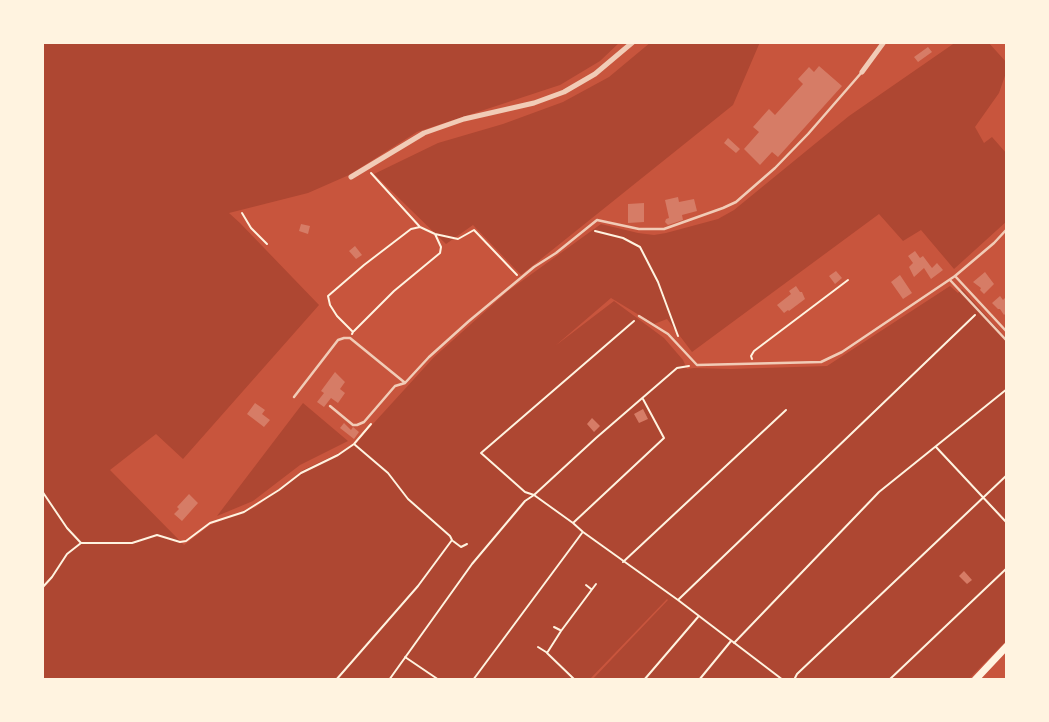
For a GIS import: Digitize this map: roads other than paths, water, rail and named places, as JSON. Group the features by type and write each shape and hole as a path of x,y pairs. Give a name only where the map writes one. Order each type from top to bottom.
{"main road":[{"path":"975,680 1007,646"}],"street":[{"path":"351,177 424,133 443,125 534,103 565,92 595,74 633,42"},
{"path":"862,72 884,42"}],"lane":[{"path":"330,406 353,425 364,422 395,386 405,383 429,356 534,267 597,220 639,229 664,229 736,202 808,134 862,72"},
{"path":"639,316 668,334 696,365 821,362 863,339 950,280 1007,229"},
{"path":"955,276 1007,332"},
{"path":"950,280 1007,341"},
{"path":"294,397 338,340 350,338 405,383"}]}
